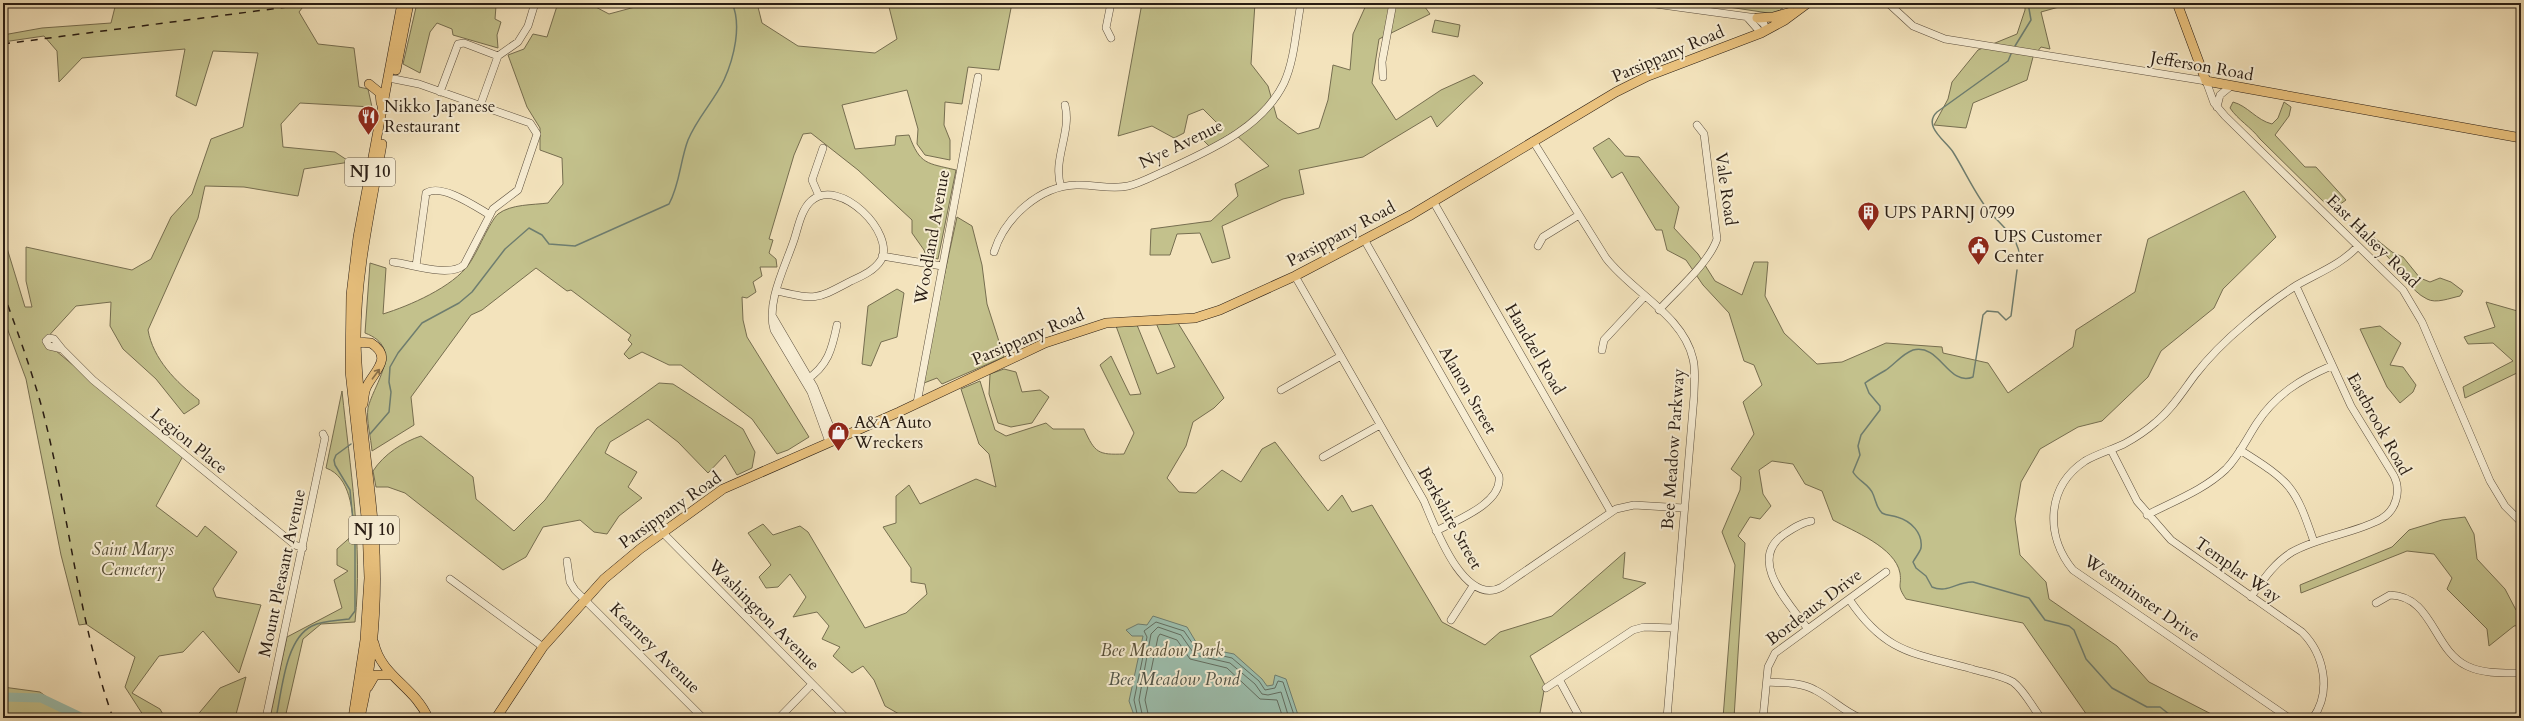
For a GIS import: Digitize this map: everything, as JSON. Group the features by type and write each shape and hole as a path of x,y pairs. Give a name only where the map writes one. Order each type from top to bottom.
{"main road":[{"name":"NJ 10","path":"360,718 373,636 376,577 374,534 362,423 356,342 359,284 402,3"},
{"name":"NJ 10","path":"353,718 365,640 369,578 367,526 351,377 350,315 358,237 381,114 409,3"},
{"name":"East Halsey Road","path":"2177,3 2206,81"},
{"path":"1757,18 1779,16 1806,5"},
{"name":"Parsippany Road","path":"496,718 543,647 585,600 622,562 723,489 917,403 1045,343 1090,328 1119,321 1195,318 1220,310 1295,276 1365,241 1594,104 1648,76 1763,32 1806,5"},
{"path":"381,114 380,93 369,84 392,75"},
{"name":"Jefferson Road","path":"2206,81 2521,138"},
{"path":"356,342 368,342 374,344 380,353 382,362 366,387 362,423"},
{"path":"373,636 378,658 392,675 415,696 428,718"},
{"path":"365,693 375,675 392,675"}],"street":[{"path":"480,106 498,56 518,42 528,26 535,3"},
{"path":"1110,3 1106,28 1111,38"},
{"name":"Nye Avenue","path":"994,252 1000,238 1023,208 1040,195 1061,187 1075,185 1108,188 1128,186 1206,152 1243,130 1268,104 1283,84 1289,70 1301,3"},
{"path":"1383,77 1382,62 1393,3"},
{"path":"1648,3 1757,18 1764,24 1763,32"},
{"name":"Jefferson Road","path":"1888,3 1913,26 1945,39 2206,81"},
{"path":"1747,17 1763,32"},
{"path":"440,92 457,44 464,43 498,56"},
{"path":"392,75 530,123 537,134 518,190 493,209 468,259 460,269 448,271 393,262"},
{"name":"Woodland Avenue","path":"917,403 978,77"},
{"name":"East Halsey Road","path":"2206,81 2217,107 2391,277 2411,302 2490,481 2505,506 2521,522"},
{"path":"2217,107 2220,95 2231,86"},
{"path":"1061,187 1058,173 1068,119 1065,105"},
{"name":"Vale Road","path":"1659,310 1705,259 1717,239 1704,134 1697,125"},
{"name":"Bee Meadow Parkway","path":"1533,141 1616,271 1681,332 1690,350 1694,366 1684,508 1666,718"},
{"path":"819,196 812,180 823,148"},
{"path":"416,266 426,193 434,190 457,196 490,215"},
{"path":"777,291 810,298 823,296 870,271 882,256 883,243 878,230 847,199 833,194 819,196 809,203 804,211 777,291 773,317 783,342 818,395 832,441"},
{"name":"Handzel Road","path":"1433,201 1611,512"},
{"path":"1538,246 1543,237 1579,215"},
{"name":"Alanon Street","path":"1365,241 1499,476 1499,486 1493,497 1436,531"},
{"name":"Westminster Drive","path":"2289,718 2080,576 2068,563 2058,546 2053,526 2054,509 2058,493 2066,480 2078,467 2133,438 2163,416 2219,348 2270,304 2296,286 2349,256 2358,246"},
{"path":"882,256 942,266"},
{"name":"Berkshire Street","path":"1295,276 1424,501 1436,531 1463,576 1473,586 1490,591 1502,587 1611,512 1634,505 1684,508"},
{"name":"Eastbrook Road","path":"2251,597 2278,563 2294,551 2314,542 2382,519 2393,507 2398,491 2394,476 2364,430 2331,366 2296,286"},
{"path":"1602,350 1604,340 1644,297"},
{"path":"807,379 828,359 837,325"},
{"name":"Legion Place","path":"62,349 93,380 191,462 295,545 304,548"},
{"path":"1281,390 1341,356"},
{"path":"2147,515 2213,480 2228,467 2264,414 2282,394 2301,380 2331,366"},
{"path":"1323,457 1380,425"},
{"name":"Mount Pleasant Avenue","path":"266,718 304,548 325,438 323,434"},
{"name":"Templar Way","path":"2111,450 2126,484 2147,515 2187,554 2302,632 2314,648 2321,667 2324,683 2321,700 2313,718"},
{"path":"2240,450 2281,477 2293,489 2301,504 2314,542"},
{"path":"1807,628 1773,580 1769,565 1773,545 1778,538 1801,523 1811,521"},
{"name":"Washington Avenue","path":"662,532 846,718"},
{"name":"Kearney Avenue","path":"567,561 570,582 585,600 703,718"},
{"name":"Bordeaux Drive","path":"1763,718 1768,667 1775,653 1807,628 1886,572"},
{"path":"450,579 543,647"},
{"path":"1451,620 1473,586"},
{"path":"2376,603 2383,597 2390,595 2406,598 2422,610 2443,645 2460,662 2481,671 2521,673"},
{"path":"1849,599 1868,626 1890,643 1918,654 2003,678 2020,690 2041,718"},
{"path":"1546,688 1560,681 1633,630 1644,627 1674,628"},
{"path":"1560,681 1580,718"},
{"path":"1767,682 1792,683 1816,690 1850,716 1860,718"},
{"path":"779,718 812,684"}],"green space":[{"name":"Saint Marys Cemetery","path":"116,3 306,3 299,12 318,44 354,48 359,87 368,89 372,107 300,103 281,124 283,147 335,152 350,162 304,169 298,196 244,187 205,186 198,218 148,330 155,351 160,360 174,378 199,400 199,404 184,414 156,379 123,349 110,326 111,302 76,306 44,341 183,456 156,506 197,537 205,526 237,552 213,589 216,597 261,605 239,673 203,631 183,652 159,656 132,693 160,709 165,718 145,718 125,687 135,657 86,624 79,625 61,555 26,379 3,317 3,235 25,307 32,307 26,281 26,247 132,270 151,259 171,217 192,194 211,139 243,127 258,53 213,51 196,106 176,96 185,49 82,58 59,82 57,51 44,36 3,42 3,35 42,28 111,23"},
{"path":"417,3 489,3 496,6 495,19 501,22 497,35 498,48 453,35 452,29 437,23 430,32 420,73 403,64"},
{"path":"558,3 588,3 609,14 635,7 637,3 757,3 762,23 798,46 875,53 897,39 888,3 1012,3 999,70 968,67 962,104 945,102 944,125 950,140 950,160 925,155 917,144 918,129 907,90 842,105 855,149 895,145 896,136 909,135 917,152 926,161 931,164 956,170 938,259 926,256 924,250 912,233 912,220 858,170 811,133 803,134 794,155 769,239 773,240 769,253 776,259 777,267 760,267 762,276 753,282 756,292 747,298 742,297 743,320 747,337 809,437 788,450 777,454 752,419 681,365 669,365 642,352 629,359 624,354 632,344 628,340 631,335 571,290 567,291 536,268 482,310 471,315 411,397 414,425 372,451 368,423 368,408 384,367 385,357 383,348 377,340 365,333 370,263 386,268 383,314 405,306 442,288 462,272 469,264 491,223 498,214 509,208 548,203 563,184 562,158 540,150 540,128 527,107 508,55 524,49 533,34 547,37"},
{"path":"1142,3 1255,3 1251,64 1268,86 1277,118 1298,134 1319,128 1328,100 1333,65 1350,70 1353,34 1367,3 1397,5 1397,3 1422,3 1430,14 1379,39 1372,83 1396,120 1441,90 1474,75 1483,83 1437,127 1431,116 1363,157 1299,170 1304,194 1283,199 1222,226 1230,258 1212,263 1200,233 1177,234 1170,255 1150,255 1151,229 1211,221 1238,196 1235,184 1269,166 1233,132 1210,147 1203,140 1217,123 1203,109 1188,115 1184,133 1174,138 1152,126 1118,136"},
{"path":"1702,3 1789,3 1775,14"},
{"path":"2025,3 2073,3 2041,12 2050,49 2041,47 2033,57 2027,80 1973,103 1966,128 1934,125 1948,99 1952,82 1978,50 2017,34 2025,10"},
{"path":"1435,20 1460,25 1458,37 1432,32"},
{"path":"2233,102 2266,122 2272,124 2278,118 2284,102 2291,107 2289,116 2275,135 2305,167 2316,167 2346,200 2332,210 2237,116 2230,108"},
{"path":"1609,138 1625,156 1639,157 1679,207 1674,228 1698,254 1715,281 1742,295 1754,262 1768,262 1765,296 1784,333 1817,364 1842,362 1886,343 1942,347 1943,353 1988,363 2008,393 2073,347 2076,330 2135,292 2148,239 2244,191 2276,237 2223,289 2214,308 2161,351 2148,377 2102,421 2078,427 2040,449 2021,482 2015,519 2020,555 2046,582 2049,599 2117,646 2149,682 2219,718 2089,718 2023,623 1906,599 1900,588 1900,573 1897,564 1890,555 1872,541 1833,520 1822,491 1805,484 1793,464 1772,461 1759,470 1763,494 1771,506 1760,519 1750,517 1738,536 1745,543 1734,718 1723,718 1735,565 1722,532 1740,490 1741,477 1731,469 1754,434 1743,402 1762,385 1754,365 1744,361 1729,313 1703,285 1686,260 1667,250 1662,230 1656,230 1622,172 1612,178 1593,148"},
{"path":"957,217 972,226 982,265 987,304 1004,357 942,384 937,378 924,383 932,332"},
{"path":"2354,224 2360,226 2392,252 2403,257 2420,278 2430,282 2440,278 2451,282 2463,291 2460,296 2435,301 2427,299 2415,291 2392,261 2365,238"},
{"path":"897,289 904,293 897,337 881,342 871,366 862,364 868,306"},
{"path":"2486,302 2521,312 2521,375 2519,372 2465,398 2463,387 2513,361 2493,343 2468,344 2464,337 2495,327"},
{"name":"Bee Meadow Park","path":"1156,323 1178,323 1224,398 1214,408 1193,422 1186,446 1167,478 1179,492 1196,493 1222,470 1241,482 1262,449 1275,442 1328,511 1342,495 1352,512 1372,505 1442,622 1485,645 1500,632 1552,616 1625,552 1623,578 1646,583 1530,656 1545,685 1540,713 1542,718 906,718 885,706 874,680 863,666 852,673 833,656 840,647 822,639 829,626 817,612 793,617 806,597 790,574 778,587 766,588 759,577 771,565 748,533 763,524 773,535 800,526 808,532 865,628 906,613 927,594 925,584 911,582 911,568 883,527 896,523 896,496 909,485 920,504 976,479 996,487 989,454 979,444 961,389 980,381 995,430 1006,436 1046,423 1053,429 1084,429 1091,443 1098,451 1108,454 1124,454 1134,433 1100,365 1111,356 1130,395 1141,394 1116,326 1137,325 1157,374 1175,367"},
{"path":"2380,326 2401,343 2390,365 2403,367 2416,385 2413,392 2400,403 2387,387 2360,329"},
{"path":"1004,369 1016,372 1022,392 1040,390 1049,397 1032,423 1011,427 998,423 989,394 990,374"},
{"path":"659,383 673,384 743,429 755,452 752,468 737,475 725,455 708,473 678,442 648,419 610,442 605,453 637,472 628,487 642,498 619,516 607,534 594,532 580,520 543,527 526,557 503,570 405,493 388,487 376,487 373,471 377,465 394,449 421,436 473,477 476,499 514,531 545,500 597,428"},
{"path":"342,391 357,535 357,593 355,622 321,624 303,639 285,718 270,718 287,637 342,608 334,580 348,571 337,565 337,549 355,533 351,505 345,487 341,479 334,472 326,468"},
{"path":"2465,517 2474,534 2477,559 2505,589 2516,610 2521,610 2521,625 2514,626 2489,646 2487,629 2447,589 2452,578 2434,554 2407,551 2301,593 2300,585 2392,547 2409,530 2442,520"},
{"path":"246,677 235,718 195,718 220,688"},
{"path":"3,687 40,692 75,718 3,718"}],"water":[{"name":"Bee Meadow Pond","path":"1153,616 1187,627 1199,647 1234,654 1262,679 1267,686 1273,685 1275,675 1286,679 1299,718 1135,718 1129,701 1143,636 1132,636 1126,630 1138,624 1147,625"}],"waterway":[{"path":"370,434 389,412 391,392 389,382 390,367 398,353 422,323 459,303 472,292 505,249 529,228 542,235 549,244 575,246 669,204 678,180 688,140 696,124 720,88 731,62 736,42 736,21 732,3"},
{"path":"2015,46 2031,20 2028,3"},
{"path":"2011,54 2008,61 1937,112 1933,117 1932,123 1937,133 1953,152 1983,203 2013,238 2019,249 2019,260"},
{"path":"2017,270 2011,316 2006,320 1998,312 1987,311 1983,315 1973,377 1964,378 1957,376 1930,353 1922,350 1913,350 1905,354 1886,370 1865,383 1869,393 1880,406 1880,410 1861,435 1858,446 1860,455 1853,472 1871,491 1877,506 1882,513 1907,521 1915,528 1920,537 1921,548 1913,562 1916,568 1926,576 1932,587 1943,589 1962,583 1973,582 2029,598 2045,620 2069,626 2074,630 2086,659 2112,688 2147,707 2160,707 2174,718"},
{"path":"276,718 286,667 296,642 303,633 312,626 326,622 349,619 355,611 355,542 350,490 335,465 334,460 336,455 351,444"},
{"path":"3,697 41,698 83,718"}],"railway":[{"path":"3,44 318,3"},
{"path":"3,292 24,350 42,408 82,603 101,680 113,718"}],"place":[{"name":"Nikko Japanese Restaurant","path":"368,136"},
{"name":"UPS PARNJ 0799","path":"1869,232"},
{"name":"UPS Customer Center","path":"1979,266"},
{"name":"A&A Auto Wreckers","path":"839,452"}]}
